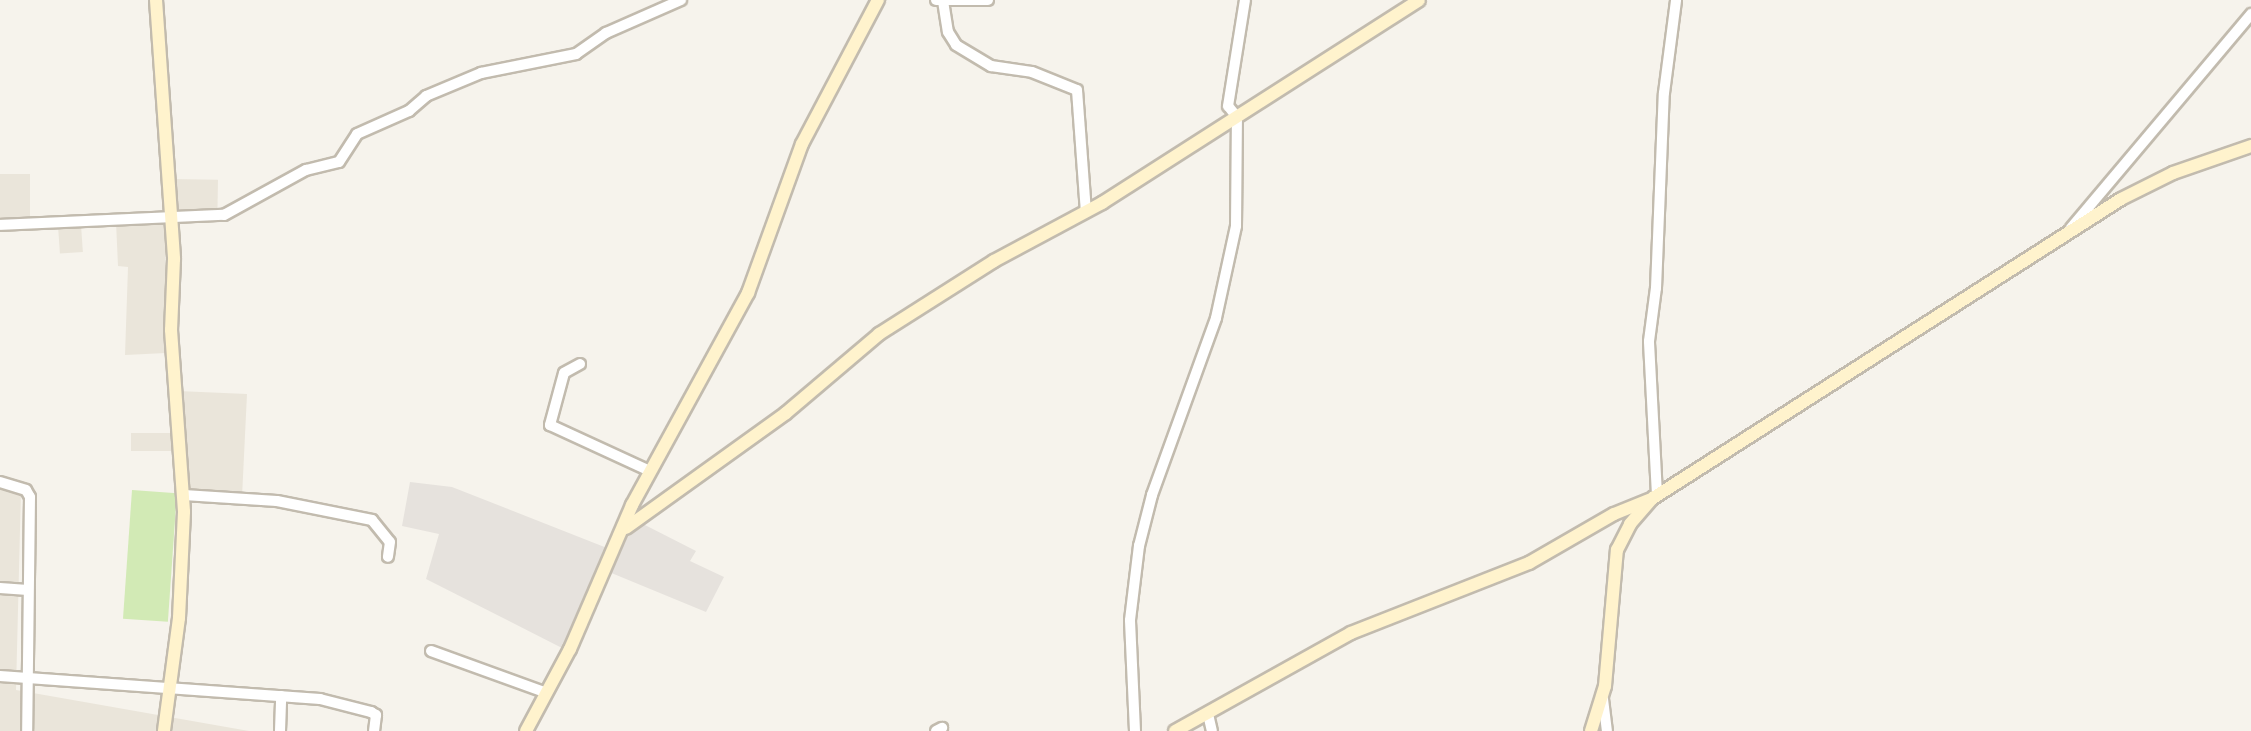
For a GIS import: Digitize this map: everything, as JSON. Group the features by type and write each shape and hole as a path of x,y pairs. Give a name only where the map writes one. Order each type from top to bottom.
{"street":[{"path":"156,0 169,218 174,259 174,386 184,495 183,574 164,731"},
{"path":"0,225 224,215 306,170 339,162 357,134 409,111 426,96 481,73 576,54 615,28 681,0"},
{"path":"526,731 548,693 650,471 748,293 802,144 878,0"},
{"path":"936,0 988,0"},
{"path":"1135,731 1130,620 1136,562 1152,495 1216,318 1232,250 1237,117 1228,106 1245,0"},
{"path":"626,528 786,413 880,334 986,265 1086,212 1419,0"},
{"path":"1607,731 1603,699 1617,550 1630,524 1655,497 1649,341 1656,288 1664,93 1676,0"},
{"path":"943,1 948,32 956,44 991,66 1032,72 1077,90 1086,212"},
{"path":"2070,229 2251,14"},
{"path":"1175,731 1351,633 1528,563 1614,514 1655,497 2070,229 2167,176 2251,146"},
{"path":"580,364 564,373 550,425 650,471"},
{"path":"0,482 29,493 27,731"},
{"path":"184,495 277,501 372,520 390,542 388,557"},
{"path":"0,588 28,590"},
{"path":"430,651 548,693"},
{"path":"0,676 281,696 371,712 376,715 374,731"},
{"path":"280,731 281,696"},
{"path":"1591,731 1603,699"},
{"path":"1208,714 1212,731"}],"shaded area":[{"path":"0,174 30,174 30,222 0,222"},
{"path":"170,179 218,180 217,217 169,216"},
{"path":"116,222 165,222 166,353 125,355 128,267 118,266"},
{"path":"81,225 83,252 60,254 58,227"},
{"path":"178,391 247,394 242,497 185,494"},
{"path":"131,433 171,433 171,451 131,451"},
{"path":"410,482 452,487 607,548 562,648 426,579 439,534 402,526"},
{"path":"0,487 21,490 16,690 249,731 0,731"},
{"path":"643,524 696,551 690,561 724,577 706,612 609,572 626,533"}],"green space":[{"path":"132,490 177,493 168,622 123,619"}]}
